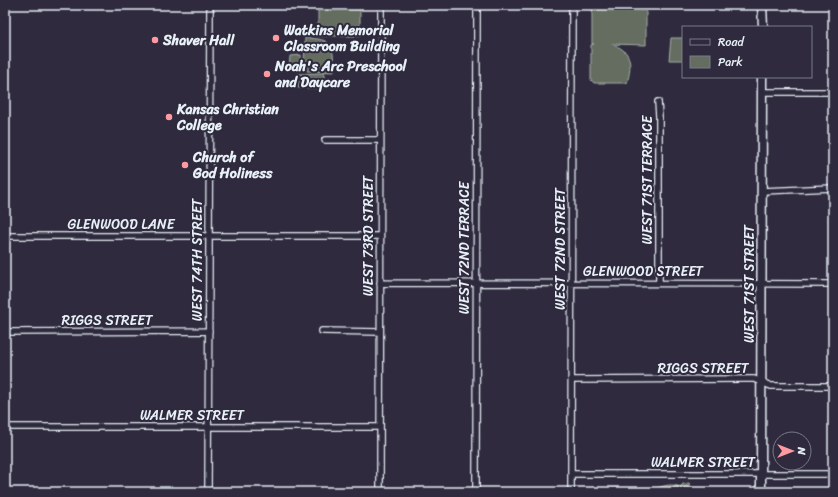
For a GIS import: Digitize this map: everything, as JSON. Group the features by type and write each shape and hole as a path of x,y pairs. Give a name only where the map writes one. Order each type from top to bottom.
{"street":[{"name":"WEST 74TH STREET","path":"208,492 210,5"},
{"name":"WEST 73RD STREET","path":"380,5 380,492"},
{"name":"WEST 72ND TERRACE","path":"475,5 477,10 476,492"},
{"name":"WEST 72ND STREET","path":"571,492 572,5"},
{"path":"762,5 762,26"},
{"name":"WEST 71ST STREET","path":"761,492 762,78"},
{"path":"762,92 833,92"},
{"name":"WEST 71ST TERRACE","path":"658,102 660,116 659,283"},
{"path":"325,140 380,140"},
{"path":"762,191 833,188"},
{"name":"GLENWOOD LANE","path":"5,236 380,236"},
{"name":"GLENWOOD STREET","path":"380,283 833,284"},
{"name":"RIGGS STREET","path":"5,332 209,331"},
{"path":"322,331 380,332"},
{"name":"RIGGS STREET","path":"572,380 746,379 762,382 771,386 833,386"},
{"name":"WALMER STREET","path":"5,427 380,427"},
{"name":"WALMER STREET","path":"572,474 833,474"}],"green space":[{"path":"318,5 360,5 360,36 318,36"},
{"path":"592,5 646,5 646,45 612,44 622,49 628,57 630,70 627,83 594,83 591,80 591,45 594,44 592,44"},
{"path":"305,38 322,40 330,45 333,55 334,72 307,71 304,67"},
{"path":"671,38 682,38 682,60 669,60"},
{"path":"301,55 301,70 289,69 290,56"},
{"path":"324,73 324,88 298,88 298,74"},
{"path":"689,483 692,488 691,492 648,492 648,490 667,485 676,485 680,487 683,484"},
{"path":"620,488 621,492 590,492 593,489"}],"place":[{"name":"Watkins Memorial Classroom Building","path":"276,38"},
{"name":"Shaver Hall","path":"155,40"},
{"name":"Noah's Arc Preschool and Daycare","path":"267,74"},
{"name":"Kansas Christian College","path":"169,117"},
{"name":"Church of God Holiness","path":"185,165"}]}
